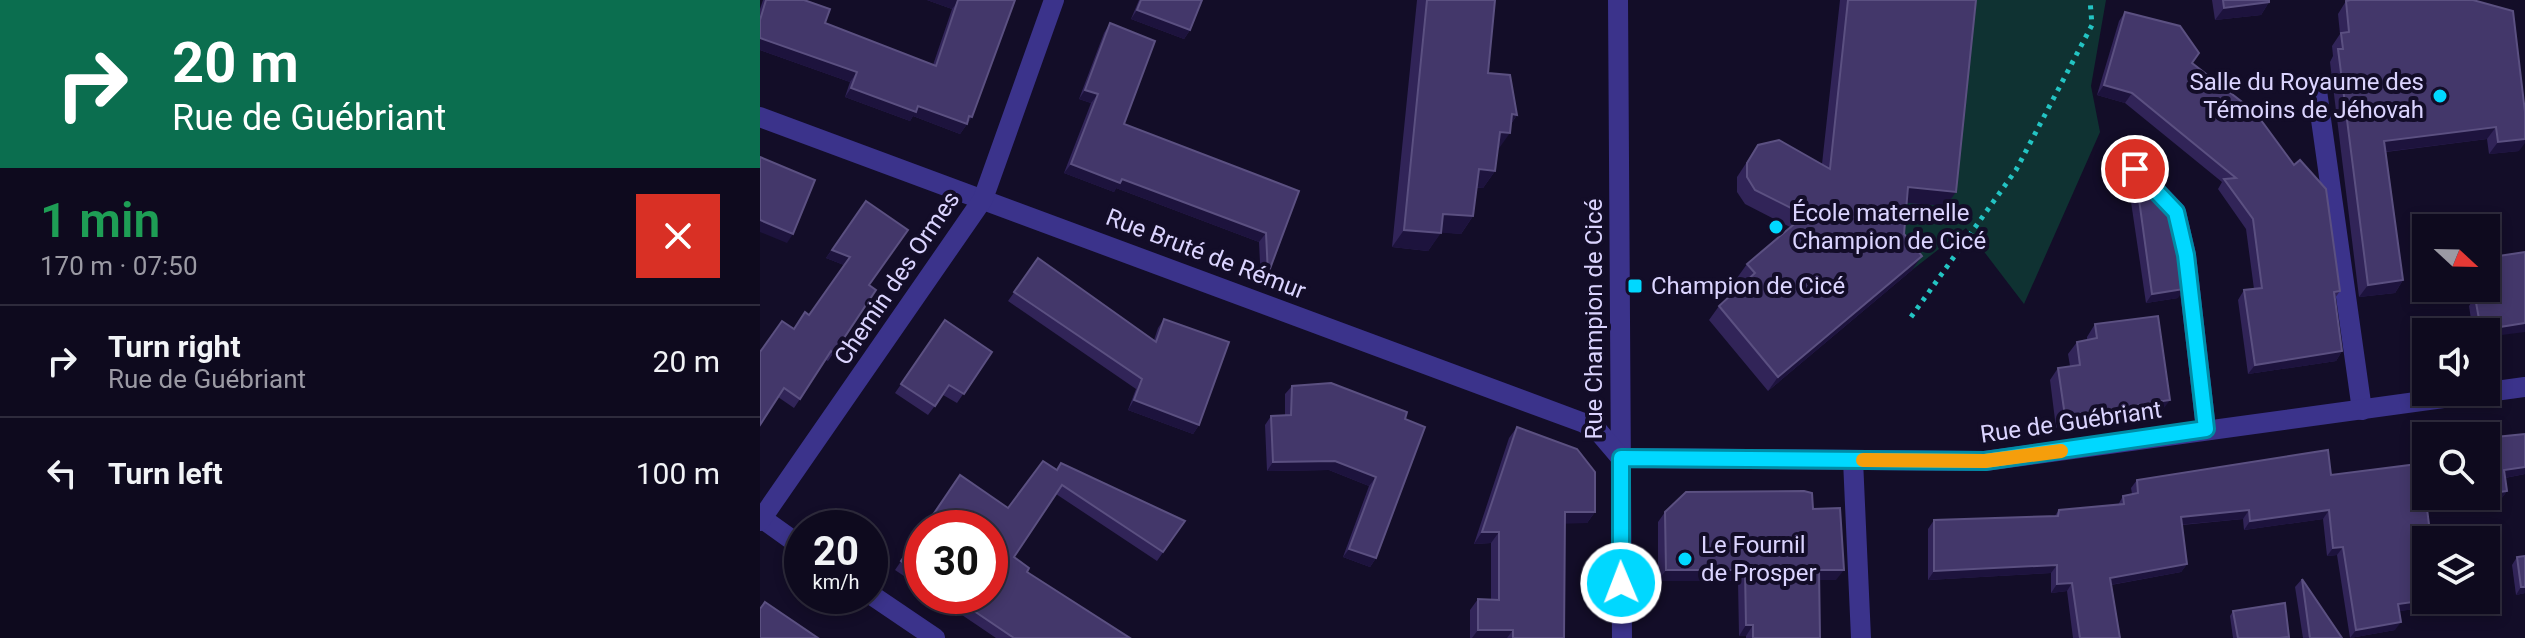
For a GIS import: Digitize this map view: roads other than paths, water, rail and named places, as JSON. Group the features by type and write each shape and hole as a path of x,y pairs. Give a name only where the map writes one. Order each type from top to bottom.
{"street":[{"name":"Chemin des Ormes","path":"761,519 983,199 1054,0"},
{"name":"Rue Champion de Cicé","path":"1618,0 1622,638"},
{"path":"2316,84 2362,410"},
{"name":"Rue Bruté de Rémur","path":"760,117 1584,423 1598,431 1621,458"},
{"path":"2135,169 2176,212 2186,255 2206,429"},
{"name":"Rue de Guébriant","path":"1621,458 1985,461 2525,387"},
{"path":"1853,460 1861,638"},
{"path":"761,519 784,535"},
{"path":"888,606 935,638"}],"place":[{"name":"Salle du Royaume des Témoins de Jéhovah","path":"2440,96"},
{"name":"École maternelle Champion de Cicé","path":"1776,227"},
{"name":"Champion de Cicé","path":"1635,286"},
{"name":"Le Fournil de Prosper","path":"1685,559"}]}
